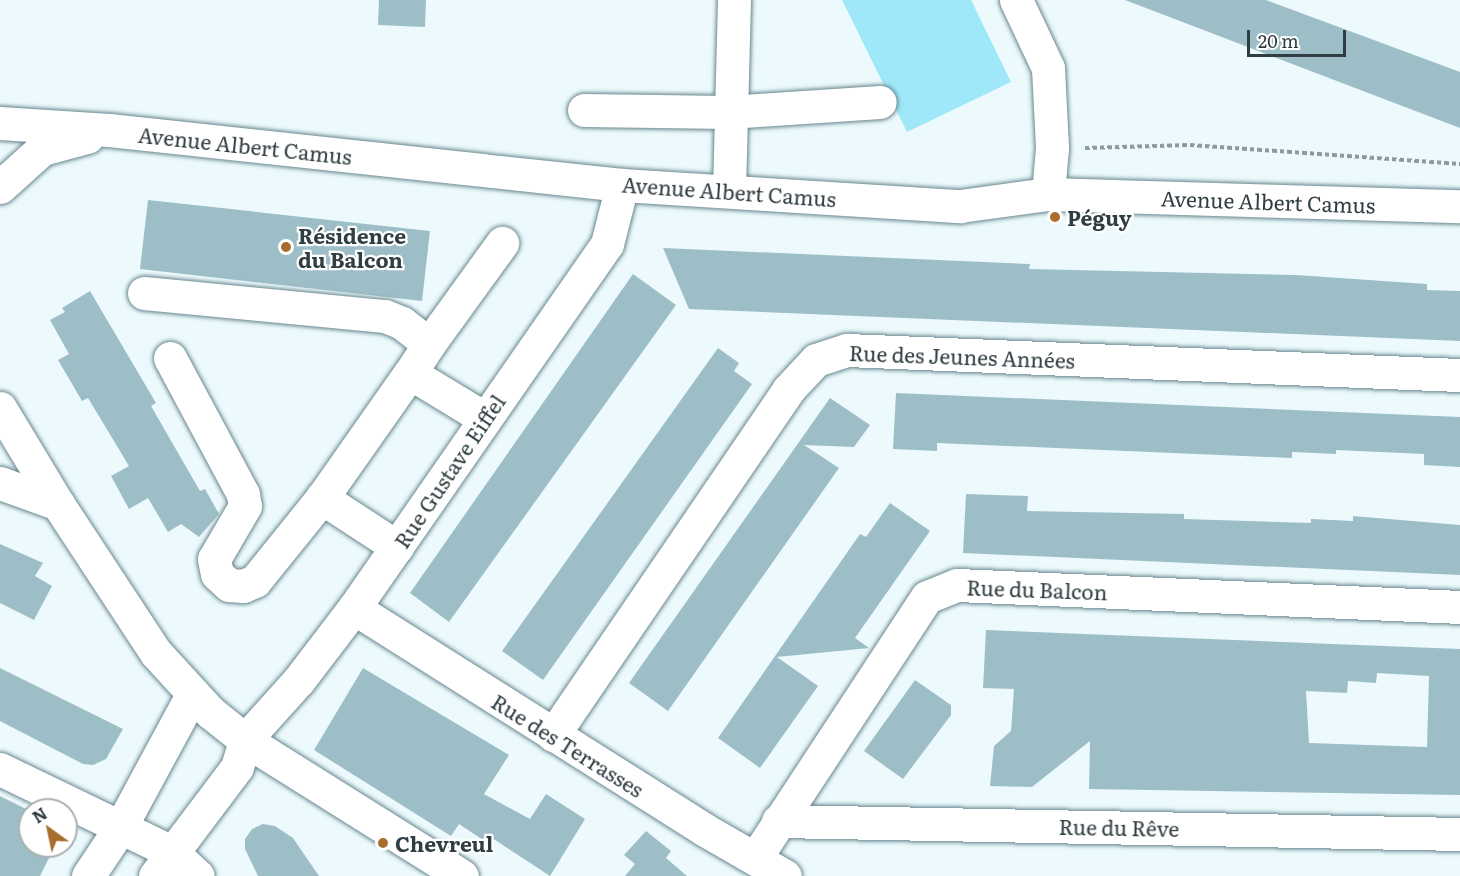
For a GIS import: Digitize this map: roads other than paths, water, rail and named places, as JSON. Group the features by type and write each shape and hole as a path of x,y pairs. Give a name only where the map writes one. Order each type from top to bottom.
{"street":[{"path":"729,191 728,112 734,0"},
{"path":"1016,0 1048,68 1052,148 1048,194"},
{"path":"584,110 728,112 880,102"},
{"name":"Avenue Albert Camus","path":"0,123 109,130 622,185 960,206 1048,194 1460,206"},
{"path":"0,187 42,149 109,130"},
{"name":"Rue Gustave Eiffel","path":"245,740 299,680 354,608 484,418 608,244 622,185"},
{"path":"170,358 243,494 245,506 214,559 217,574 229,585 243,586 255,581 321,498 502,243"},
{"path":"144,293 385,316 402,323 429,344"},
{"name":"Rue des Jeunes Années","path":"553,735 788,390 816,360 848,350 1460,375"},
{"path":"410,373 484,418"},
{"path":"0,408 57,504 156,653 193,693 245,740 462,876"},
{"path":"0,483 57,504"},
{"path":"321,498 397,547"},
{"name":"Rue du Balcon","path":"756,857 927,597 957,585 1460,607"},
{"name":"Rue des Terrasses","path":"354,608 553,735 785,876"},
{"path":"88,876 120,828 193,693"},
{"path":"164,864 237,766 245,740"},
{"path":"0,769 120,828 164,864 198,876"},
{"name":"Rue du Rêve","path":"778,821 1460,834"}],"place":[{"name":"Péguy","path":"1055,217"},
{"name":"Résidence du Balcon","path":"286,247"},
{"name":"Chevreul","path":"383,843"}]}
